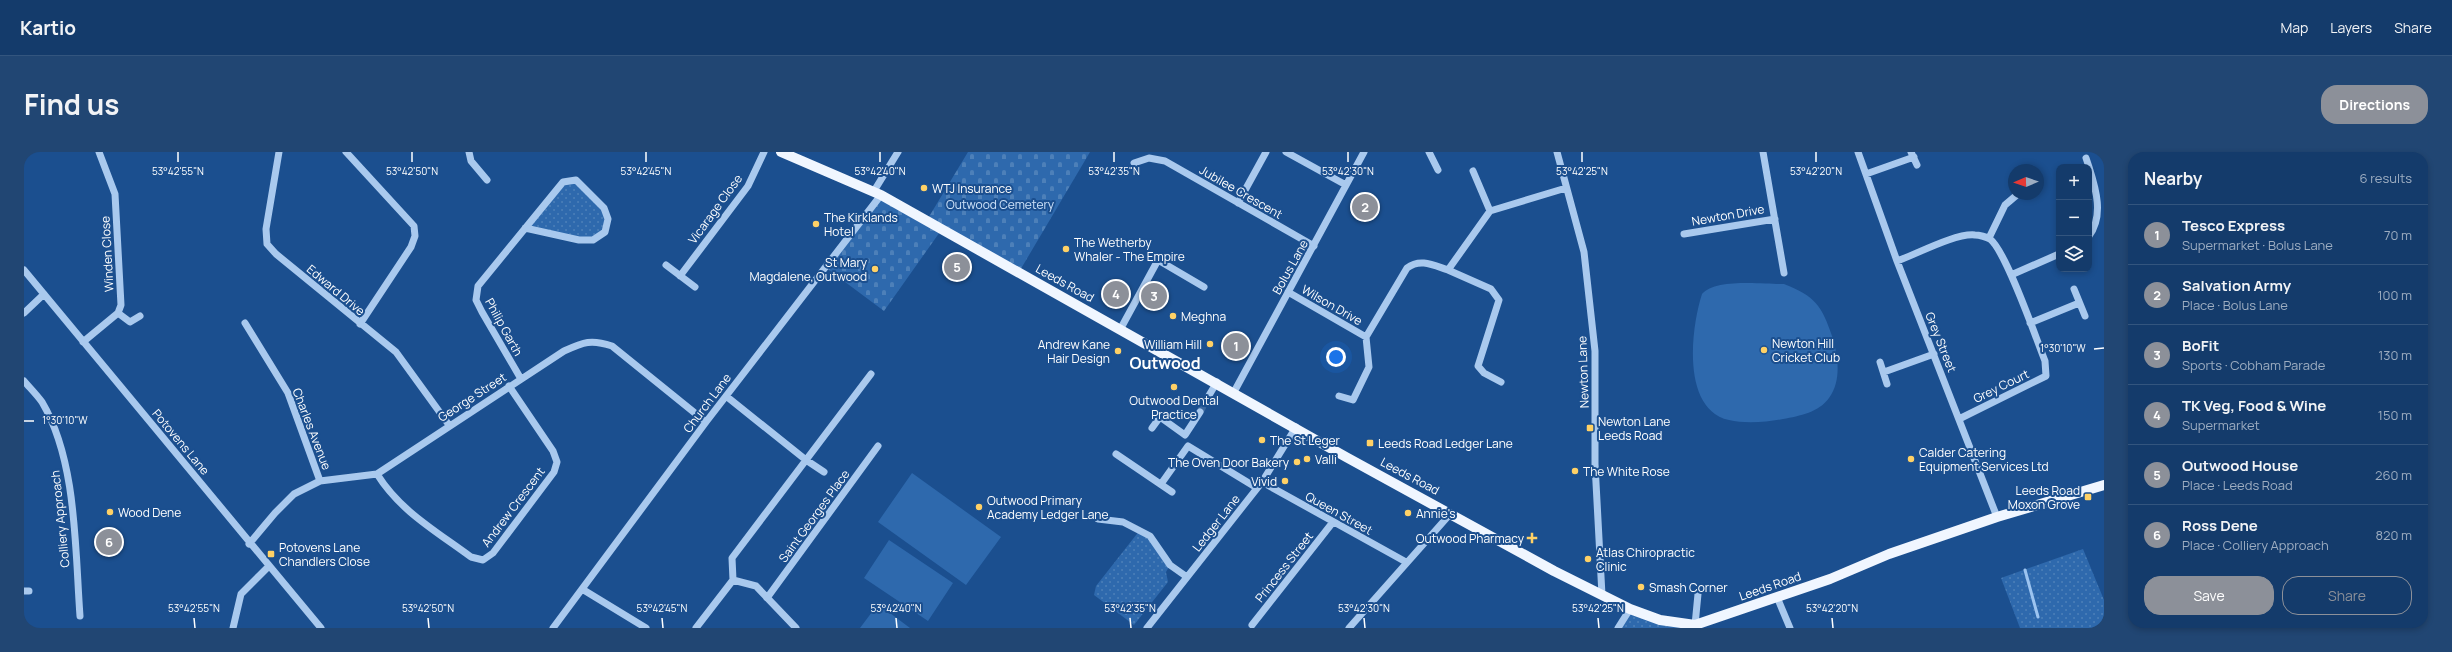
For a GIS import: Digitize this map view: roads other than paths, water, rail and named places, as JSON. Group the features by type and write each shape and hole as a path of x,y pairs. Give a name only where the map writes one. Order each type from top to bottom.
{"main road":[{"name":"Leeds Road","path":"781,152 877,193 1450,513 1602,596 1630,609 1660,620 1695,625 1830,578 1889,554 1997,517 2104,485"}],"street":[{"name":"Winden Close","path":"99,152 115,194 120,305 118,313"},
{"name":"Edward Drive","path":"279,152 266,229 267,244 276,254 396,352 449,424"},
{"path":"346,152 414,226 416,236 411,247 360,324"},
{"path":"469,152 471,162 487,180"},
{"name":"Vicarage Close","path":"680,276 748,186 764,152"},
{"name":"Church Lane","path":"553,628 877,193 898,152"},
{"path":"1238,203 1266,152"},
{"path":"1286,152 1346,185"},
{"name":"Bolus Lane","path":"1234,392 1364,152"},
{"path":"1429,152 1438,170"},
{"name":"Newton Lane","path":"1557,152 1584,252 1595,351 1595,464 1602,596"},
{"name":"Newton Drive","path":"1763,152 1784,273"},
{"name":"Grey Street","path":"1858,152 1897,261 1997,517"},
{"path":"1866,174 1913,155 1917,166"},
{"name":"Jubilee Crescent","path":"1134,163 1149,158 1165,161 1314,246"},
{"path":"2086,158 2088,164"},
{"path":"1474,171 1490,211"},
{"path":"2092,176 2100,201 2098,218 2092,230"},
{"name":"Philip Garth","path":"521,379 476,300 478,286 525,228 563,182 576,180 604,208 608,219 605,232 593,240 579,240 525,228"},
{"path":"1501,382 1484,373 1478,366 1499,300 1491,290 1448,270 1490,211 1566,188"},
{"path":"1897,261 1959,237 1974,234 1989,238 2005,205 2011,200"},
{"name":"Newton Drive","path":"1684,234 1775,219"},
{"name":"Grey Court","path":"1959,419 2046,376 2045,361 2011,275 1997,247 1989,238"},
{"path":"2011,275 2056,255"},
{"path":"1121,328 1158,260 1204,287"},
{"name":"Wilson Drive","path":"1340,396 1353,400 1370,367 1366,337 1407,268 1414,262 1423,262 1448,270"},
{"path":"666,265 695,287"},
{"name":"Potovens Lane","path":"24,270 200,481 249,544 321,628"},
{"path":"2074,289 2085,316"},
{"name":"Wilson Drive","path":"1288,292 1366,337"},
{"path":"24,312 44,294"},
{"path":"2030,323 2079,302"},
{"path":"83,342 118,313 130,322 140,316"},
{"name":"Charles Avenue","path":"245,323 288,393 320,481"},
{"name":"George Street","path":"249,544 275,513 294,494 320,481 377,474 449,424 564,351 580,343 596,340 612,346 628,357 706,422"},
{"path":"1884,372 1934,354"},
{"path":"1880,362 1888,384"},
{"path":"696,628 733,580 732,558 872,374"},
{"name":"Colliery Approach","path":"24,381 42,402 64,458 71,506 80,616"},
{"path":"1208,397 1217,382"},
{"name":"Andrew Crescent","path":"377,474 387,491 402,507 471,556 483,560 493,553 554,472 557,462 553,452 509,386"},
{"path":"726,396 806,460 824,472"},
{"path":"1152,428 1160,417 1186,435 1200,412"},
{"name":"Ledger Lane","path":"1147,628 1259,485 1296,427"},
{"name":"Saint Georges Place","path":"767,598 878,446"},
{"name":"Queen Street","path":"1161,484 1188,446 1406,562"},
{"path":"1116,454 1172,492"},
{"path":"1349,628 1450,513"},
{"path":"1098,518 1123,522 1150,536 1170,565 1187,577"},
{"name":"Princess Street","path":"1252,625 1333,522"},
{"path":"233,628 241,594 268,566"},
{"path":"733,580 756,586 796,628"},
{"path":"582,589 646,628"},
{"path":"1695,625 1698,594"},
{"path":"1777,597 1790,628"},
{"path":"1618,628 1630,609"}],"waterway":[{"path":"2025,570 2038,617"}],"tunnel":[{"path":"1200,412 1208,397"}],"place":[{"name":"WTJ Insurance","path":"924,188"},
{"name":"Salvation Army","path":"1365,207"},
{"name":"The Kirklands Hotel","path":"816,224"},
{"name":"The Wetherby Whaler - The Empire","path":"1066,249"},
{"name":"Outwood House","path":"957,267"},
{"name":"St Mary Magdalene, Outwood","path":"875,269"},
{"name":"TK Veg, Food & Wine","path":"1116,294"},
{"name":"BoFit","path":"1154,296"},
{"name":"Meghna","path":"1173,316"},
{"name":"William Hill","path":"1210,344"},
{"name":"Tesco Express","path":"1236,346"},
{"name":"Newton Hill Cricket Club","path":"1764,350"},
{"name":"Andrew Kane Hair Design","path":"1118,351"},
{"name":"Outwood Dental Practice","path":"1174,387"},
{"name":"Newton Lane Leeds Road","path":"1590,428"},
{"name":"The St Leger","path":"1262,440"},
{"name":"Leeds Road Ledger Lane","path":"1370,443"},
{"name":"Valli","path":"1307,459"},
{"name":"Calder Catering Equipment Services Ltd","path":"1911,459"},
{"name":"The Oven Door Bakery","path":"1297,462"},
{"name":"The White Rose","path":"1575,471"},
{"name":"Vivid","path":"1285,481"},
{"name":"Leeds Road Moxon Grove","path":"2088,497"},
{"name":"Outwood Primary Academy Ledger Lane","path":"979,507"},
{"name":"Wood Dene","path":"110,512"},
{"name":"Annie's","path":"1408,513"},
{"name":"Outwood Pharmacy","path":"1532,538"},
{"name":"Ross Dene","path":"109,542"},
{"name":"Potovens Lane Chandlers Close","path":"271,554"},
{"name":"Atlas Chiropractic Clinic","path":"1588,559"},
{"name":"Smash Corner","path":"1641,587"}],"district":[{"name":"Outwood","path":"1165,363"}],"park label":[{"name":"Outwood Cemetery","path":"1000,204"}]}
